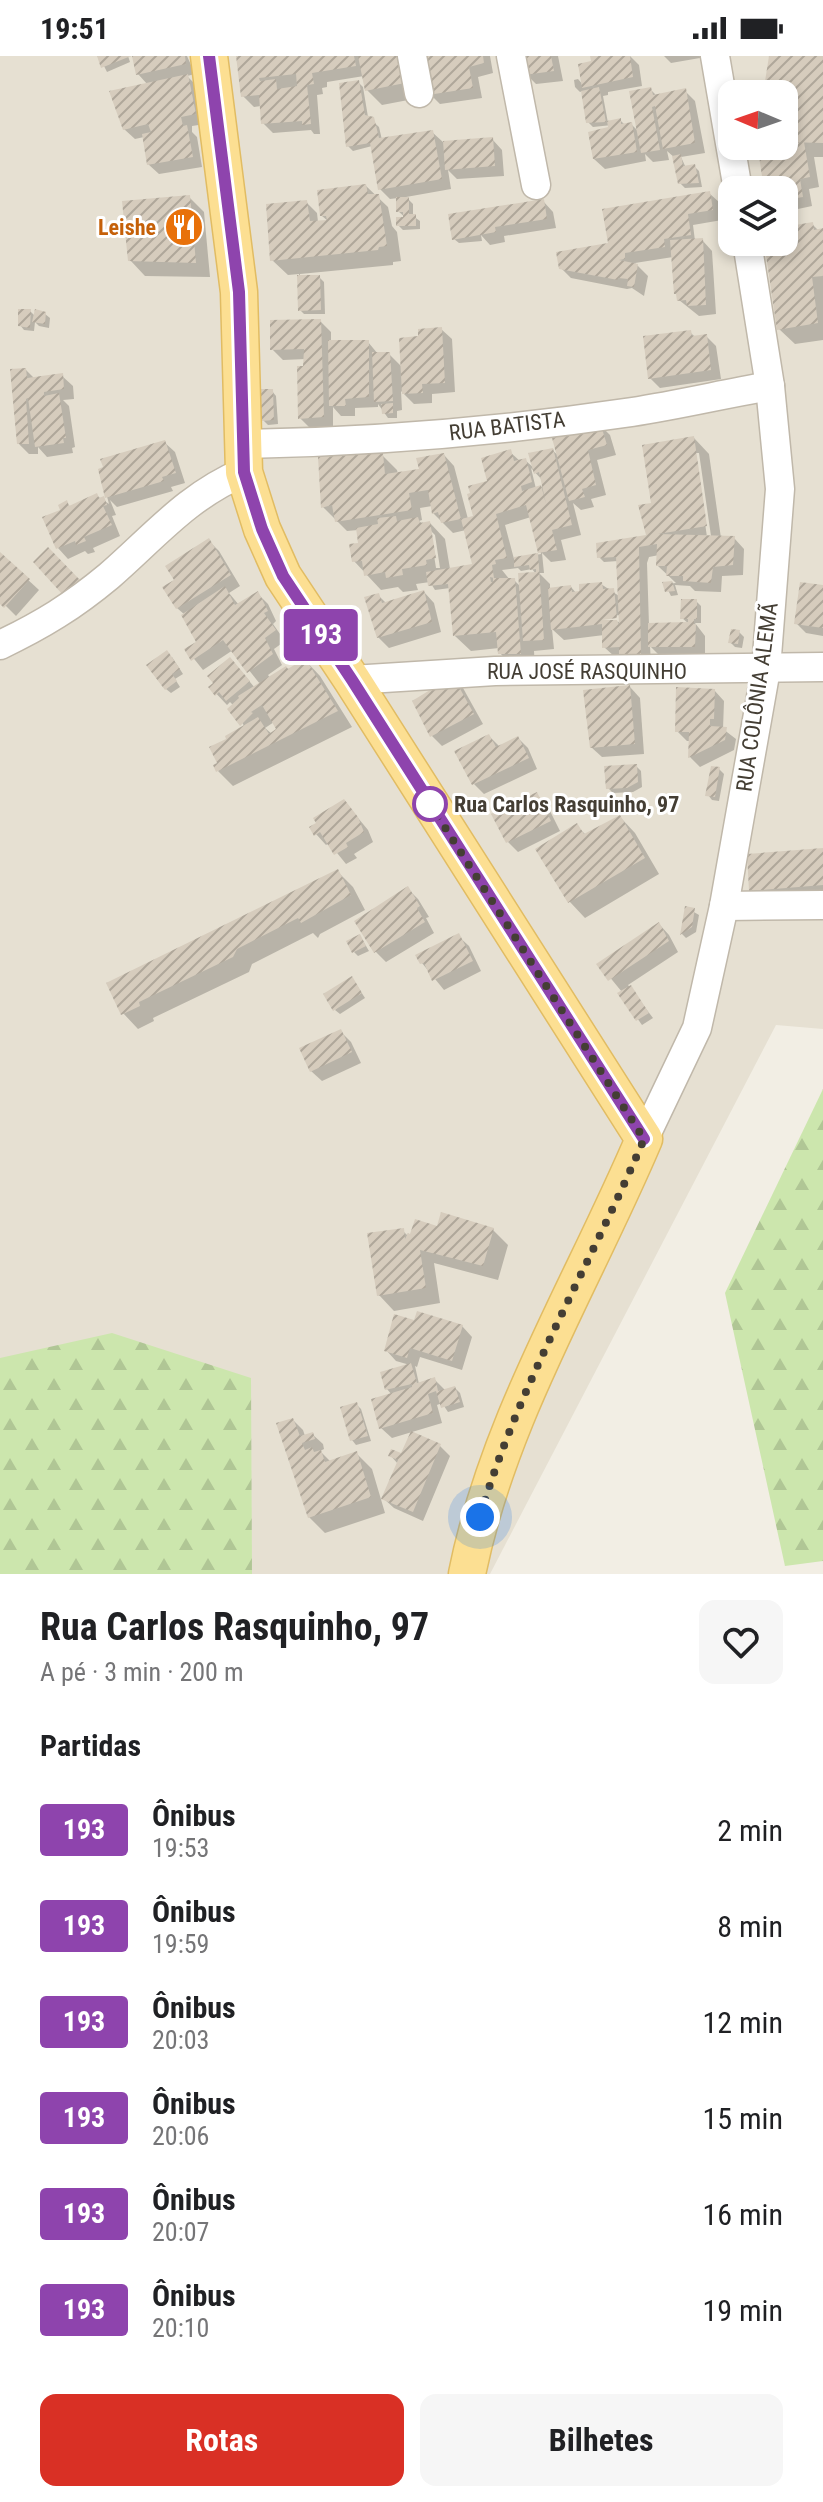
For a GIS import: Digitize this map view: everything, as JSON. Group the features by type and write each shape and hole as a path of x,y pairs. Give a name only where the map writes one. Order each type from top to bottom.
{"main road":[{"path":"209,56 239,292 243,458 262,529 283,576 644,1139 510,1429 493,1472 467,1574"}],"street":[{"path":"412,56 419,93"},
{"path":"511,56 536,185"},
{"path":"715,56 736,176"},
{"name":"RUA COLÔNIA ALEMÃ","path":"644,1139 697,1028 724,906 766,669 780,489 770,386 749,256"},
{"name":"RUA BATISTA","path":"243,458 303,443 454,433 632,411 770,386"},
{"path":"0,645 60,615 243,458"},
{"name":"RUA JOSÉ RASQUINHO","path":"352,680 495,671 823,667"},
{"path":"724,906 823,905"}],"shaded area":[{"path":"0,56 823,56 823,1029 776,1025 490,1574 0,1574"}],"green space":[{"path":"823,1089 823,1561 785,1566 725,1293"},
{"path":"112,1333 251,1378 252,1574 0,1574 0,1358"}],"building":[{"path":"97,56 131,56 101,68"},
{"path":"132,56 185,56 186,64 136,75"},
{"path":"236,56 354,56 356,66 312,73 314,84 307,85 311,124 302,125 302,121 261,124 259,95 241,97","holes":["296,74 297,86 277,89 276,79 260,81 259,78"]},
{"path":"358,56 405,56 410,82 365,91"},
{"path":"421,56 483,56 484,63 469,67 473,88 428,95"},
{"path":"521,56 551,56 554,71 524,75"},
{"path":"590,56 630,56 633,77 582,88 578,64 591,61"},
{"path":"769,56 823,56 823,143 798,142 798,80 765,80"},
{"path":"188,74 196,114 181,117 183,126 187,125 193,157 147,165 142,134 151,132 148,124 123,130 109,91"},
{"path":"359,80 365,115 374,117 379,138 433,130 442,179 378,190 370,143 346,147 339,83"},
{"path":"599,87 606,122 586,123 581,91"},
{"path":"651,87 653,95 686,88 695,143 663,149 655,106 652,107 660,150 641,153 629,91"},
{"path":"621,118 621,124 632,122 637,152 593,159 588,132 608,127 607,121"},
{"path":"493,137 495,166 445,170 443,141"},
{"path":"804,142 810,177 800,179 803,197 798,198 798,176 762,176 760,160 798,160 798,143"},
{"path":"681,154 683,166 695,164 699,183 678,184 672,156"},
{"path":"366,184 368,194 379,194 387,246 378,250 270,261 266,204 307,200 310,221 327,220 326,216 320,216 317,190"},
{"path":"710,191 713,210 688,214 691,235 664,239 665,247 625,253 625,259 619,260 638,264 634,287 627,286 628,279 618,280 559,269 556,252 608,243 602,209"},
{"path":"190,195 196,263 128,261 122,201"},
{"path":"396,197 409,197 409,214 416,214 416,226 396,226 396,217 403,217 403,212 396,212"},
{"path":"544,199 547,219 495,227 496,232 452,240 448,214"},
{"path":"813,222 814,230 823,228 823,276 812,277 818,323 777,330 766,256 798,256 798,225"},
{"path":"703,238 706,305 687,306 686,300 677,301 674,294 670,240"},
{"path":"297,275 320,275 321,310 298,311"},
{"path":"18,309 31,309 30,328 18,326"},
{"path":"35,309 46,312 45,324 32,322"},
{"path":"321,319 324,417 298,419 297,366 303,366 304,349 270,350 270,320"},
{"path":"442,327 445,383 422,384 423,393 402,394 399,338 418,336 418,329"},
{"path":"691,330 692,336 707,334 711,370 648,379 643,336"},
{"path":"328,340 369,340 369,397 345,399 346,406 329,406"},
{"path":"372,352 390,352 393,401 374,402"},
{"path":"26,368 27,378 63,373 64,389 44,392 44,396 59,393 66,438 63,438 64,443 35,447 28,398 29,444 17,444 10,369"},
{"path":"260,389 273,389 274,420 261,421"},
{"path":"393,403 393,413 382,414 381,404"},
{"path":"600,422 607,445 588,450 596,485 582,489 585,497 569,501 552,438"},
{"path":"694,436 707,526 658,534 735,536 733,565 713,567 711,583 683,581 683,576 666,576 667,566 656,566 657,544 639,547 641,654 619,654 619,647 602,648 602,624 551,630 548,588 571,585 572,592 579,591 579,584 602,582 603,589 614,588 617,618 602,620 617,620 619,625 616,557 597,558 596,543 646,535 638,505 651,503 642,445"},
{"path":"165,440 176,473 162,477 164,481 105,498 98,469 103,467 100,459"},
{"path":"553,448 572,525 552,530 557,550 538,553 526,505 496,514 507,558 495,560 496,564 492,565 494,578 515,578 521,654 498,654 496,632 453,636 448,584 428,586 426,572 472,564 461,519 473,516 468,486 487,481 481,458 511,449 514,461 526,458 532,482 521,486 522,491 541,485 546,504 539,472 534,474 528,453"},
{"path":"383,453 385,474 419,469 416,458 444,453 461,519 441,523 438,512 432,514 428,490 409,493 412,510 335,522 332,505 321,508 318,457"},
{"path":"97,493 99,498 104,496 107,505 103,506 112,525 84,537 86,541 76,545 75,541 56,549 42,517 60,510 58,505 67,500 69,506"},
{"path":"396,516 397,521 418,517 420,523 430,521 436,558 426,560 427,565 402,569 403,575 386,578 385,572 364,576 362,561 352,562 349,544 358,543 356,528 378,524 377,518"},
{"path":"209,538 231,575 176,609 162,587 174,580 165,566"},
{"path":"48,547 80,580 63,595 33,562"},
{"path":"0,552 30,579 4,608 0,604"},
{"path":"538,553 544,640 523,641 518,573 536,572 536,569 530,570 529,565 514,567 514,557"},
{"path":"672,581 675,591 665,592 662,582"},
{"path":"800,582 823,585 823,628 794,624"},
{"path":"225,586 235,605 258,591 268,611 264,613 276,630 265,638 273,654 247,673 223,640 191,661 184,649 196,642 181,615"},
{"path":"424,590 432,622 377,638 364,597 379,593 382,603"},
{"path":"681,599 697,599 695,647 648,647 648,623 688,622 688,619 680,619"},
{"path":"731,629 740,630 738,644 728,643"},
{"path":"167,650 180,669 172,674 177,681 165,690 146,665"},
{"path":"230,657 250,681 226,701 219,692 215,696 208,687 213,683 207,676"},
{"path":"305,658 338,711 216,772 213,765 217,763 209,747 258,717 269,734 276,729 262,705 251,712 240,726 227,709 238,696 286,666 288,669"},
{"path":"453,676 474,714 430,737 412,701"},
{"path":"630,685 635,744 590,748 583,690"},
{"path":"676,687 715,689 714,719 710,719 710,726 727,727 725,740 688,758 689,732 675,732"},
{"path":"489,734 496,747 518,736 529,758 472,785 454,751"},
{"path":"637,764 638,782 627,788 606,789 604,766"},
{"path":"711,766 720,767 715,797 705,796"},
{"path":"537,792 551,821 506,843 491,814"},
{"path":"344,799 358,817 364,832 334,855 320,832 314,836 309,827 316,823 313,818"},
{"path":"620,815 645,858 568,903 535,849 577,823 584,834"},
{"path":"823,848 823,885 749,891 747,854"},
{"path":"338,869 351,895 301,923 298,918 237,949 233,957 139,1002 140,1006 121,1015 106,983"},
{"path":"408,886 425,922 374,953 354,921"},
{"path":"685,906 695,908 692,927 680,935"},
{"path":"659,922 669,941 608,981 596,964"},
{"path":"459,933 473,961 432,981 424,963 420,964 415,955"},
{"path":"360,934 366,946 352,953 346,941"},
{"path":"352,976 362,993 333,1011 323,994"},
{"path":"631,985 649,1013 636,1021 617,993"},
{"path":"341,1029 352,1052 310,1072 299,1048"},
{"path":"441,1212 494,1228 483,1266 420,1250 426,1288 377,1296 367,1233 404,1228 405,1239 415,1219 437,1226"},
{"path":"417,1311 463,1325 452,1361 410,1348 407,1358 384,1351 394,1314 414,1320"},
{"path":"411,1363 417,1383 435,1377 438,1391 455,1386 460,1402 441,1408 436,1391 428,1394 433,1413 379,1429 371,1399 412,1387 412,1384 385,1390 380,1372"},
{"path":"357,1402 368,1436 350,1441 340,1407"},
{"path":"293,1418 300,1436 313,1432 315,1439 302,1443 305,1450 312,1447 314,1452 321,1450 325,1462 357,1451 371,1497 308,1518 276,1423"},
{"path":"411,1431 441,1444 413,1512 381,1499 398,1460 388,1456 391,1449 401,1453"}],"bus line":[{"name":"193","path":"209,56 239,292 244,472 262,529 283,576 644,1139"}],"place":[{"name":"Leishe","path":"184,227"},
{"name":"Rua Carlos Rasquinho, 97","path":"430,804"}],"route":[{"path":"430,804 644,1139 516,1415 493,1472 480,1517"}]}
